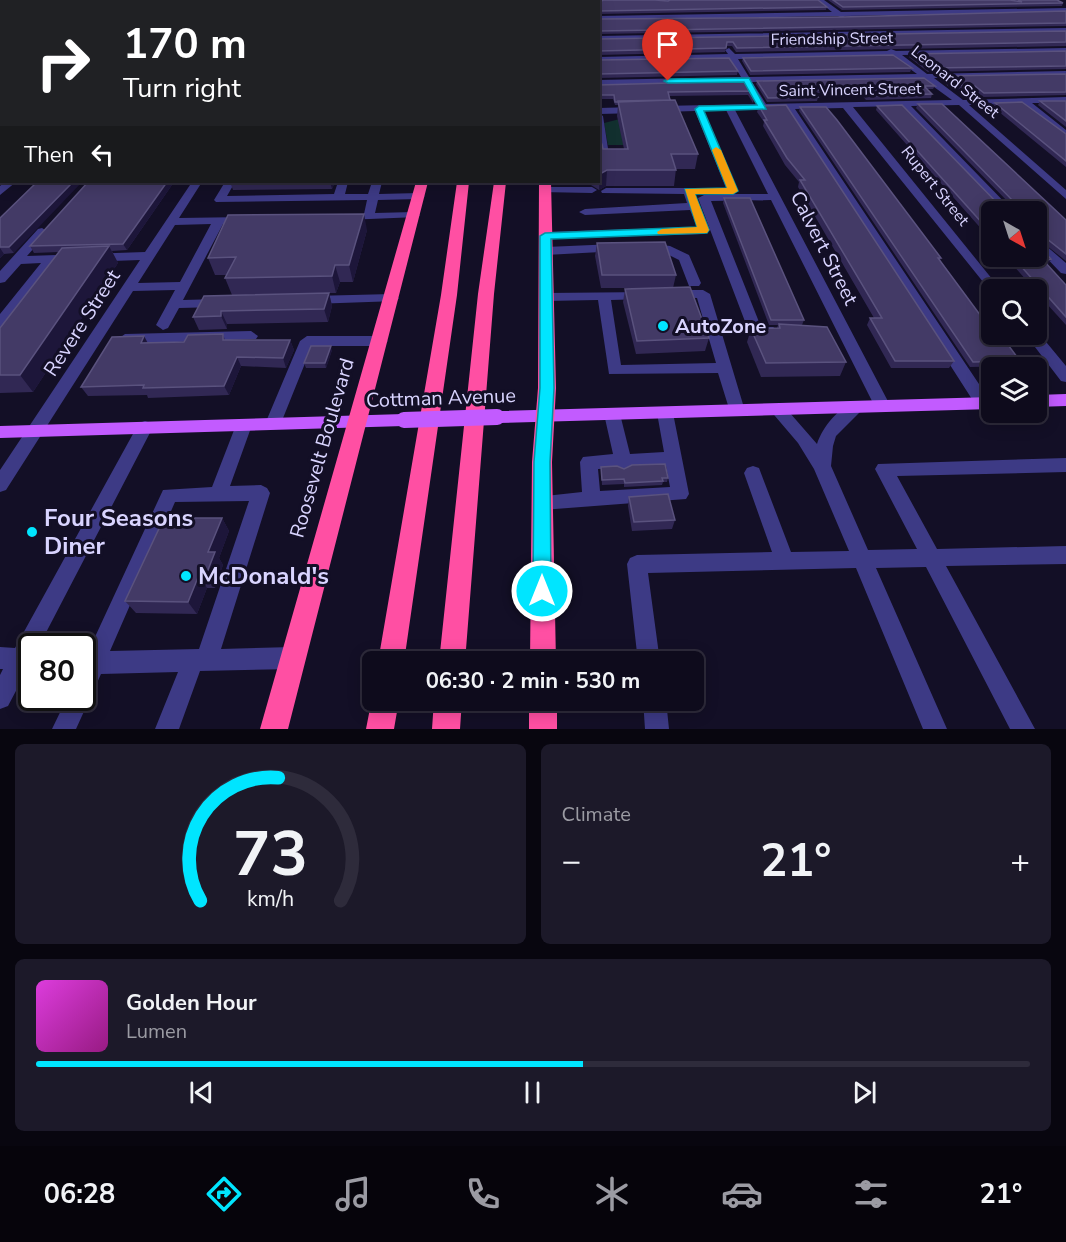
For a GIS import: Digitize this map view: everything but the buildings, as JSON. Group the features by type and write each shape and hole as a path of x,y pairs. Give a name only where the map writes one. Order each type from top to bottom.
{"highway":[{"path":"393,651 449,295 464,183"},
{"path":"453,651 486,294 500,183"},
{"path":"543,651 545,186"},
{"name":"Roosevelt Boulevard","path":"274,729 421,189"},
{"path":"380,729 383,711"},
{"path":"446,729 447,711"},
{"path":"543,711 543,729"}],"main road":[{"path":"1047,401 1066,400"},
{"name":"Cottman Avenue","path":"0,432 981,403"}],"street":[{"path":"649,18 642,0 668,0"},
{"path":"820,0 876,40"},
{"path":"600,18 1066,10"},
{"path":"709,16 763,107"},
{"path":"600,38 1066,30"},
{"name":"Leonard Street","path":"885,46 962,103 1066,196"},
{"name":"Friendship Street","path":"600,59 1066,50"},
{"path":"600,83 1066,73"},
{"name":"Saint Vincent Street","path":"654,110 1066,100"},
{"path":"1023,101 1066,135"},
{"path":"904,104 997,201"},
{"name":"Rupert Street","path":"846,105 986,279"},
{"path":"789,107 981,394"},
{"name":"Calvert Street","path":"729,108 883,406"},
{"path":"606,190 733,191 699,109"},
{"path":"600,111 643,110"},
{"path":"600,129 604,155 600,155"},
{"name":"Revere Street","path":"0,485 196,183"},
{"path":"229,183 219,200 373,197 421,189"},
{"path":"338,198 343,183"},
{"path":"369,217 377,183"},
{"path":"545,186 592,190"},
{"path":"545,244 579,235 704,230 688,191"},
{"path":"776,197 704,198 756,332 788,332"},
{"path":"585,212 694,206"},
{"path":"334,218 414,215"},
{"path":"171,222 254,220"},
{"path":"163,325 219,221"},
{"path":"0,279 49,225"},
{"path":"545,244 666,249 685,258 694,283"},
{"path":"1047,251 1066,270"},
{"path":"17,260 149,256"},
{"path":"0,323 51,259"},
{"path":"130,287 184,286"},
{"path":"546,297 704,294 737,411"},
{"path":"604,295 614,370 725,368"},
{"path":"302,301 392,298"},
{"path":"174,304 232,303"},
{"path":"830,332 845,332"},
{"path":"95,340 251,336"},
{"path":"273,424 307,340 381,341"},
{"path":"1041,345 1066,377"},
{"path":"822,466 822,448 826,437 843,417 857,407"},
{"path":"777,409 804,438 822,466 935,729"},
{"path":"542,502 592,499 627,490 656,489 680,495 665,413"},
{"path":"612,414 624,462"},
{"path":"218,493 244,425"},
{"path":"32,633 145,427"},
{"path":"592,499 589,462 674,459"},
{"path":"1023,729 884,469 1066,465"},
{"path":"753,473 784,559"},
{"path":"96,648 169,495 261,493 200,660 167,729"},
{"path":"648,651 637,564 784,559 1066,555"},
{"path":"96,663 293,658"},
{"path":"0,698 18,659"},
{"path":"64,729 73,711"},
{"path":"655,711 657,729"}],"green space":[{"path":"620,119 624,145 608,145 604,123"}],"slow traffic":[{"path":"662,232 704,230 688,191 733,191 716,150"}],"place":[{"name":"AutoZone","path":"663,326"},
{"name":"Four Seasons Diner","path":"32,532"},
{"name":"McDonald's","path":"186,576"}],"route":[{"path":"542,591 542,462 547,388 545,236 704,230 688,191 733,191 699,109 763,107 746,80 668,81"}]}
